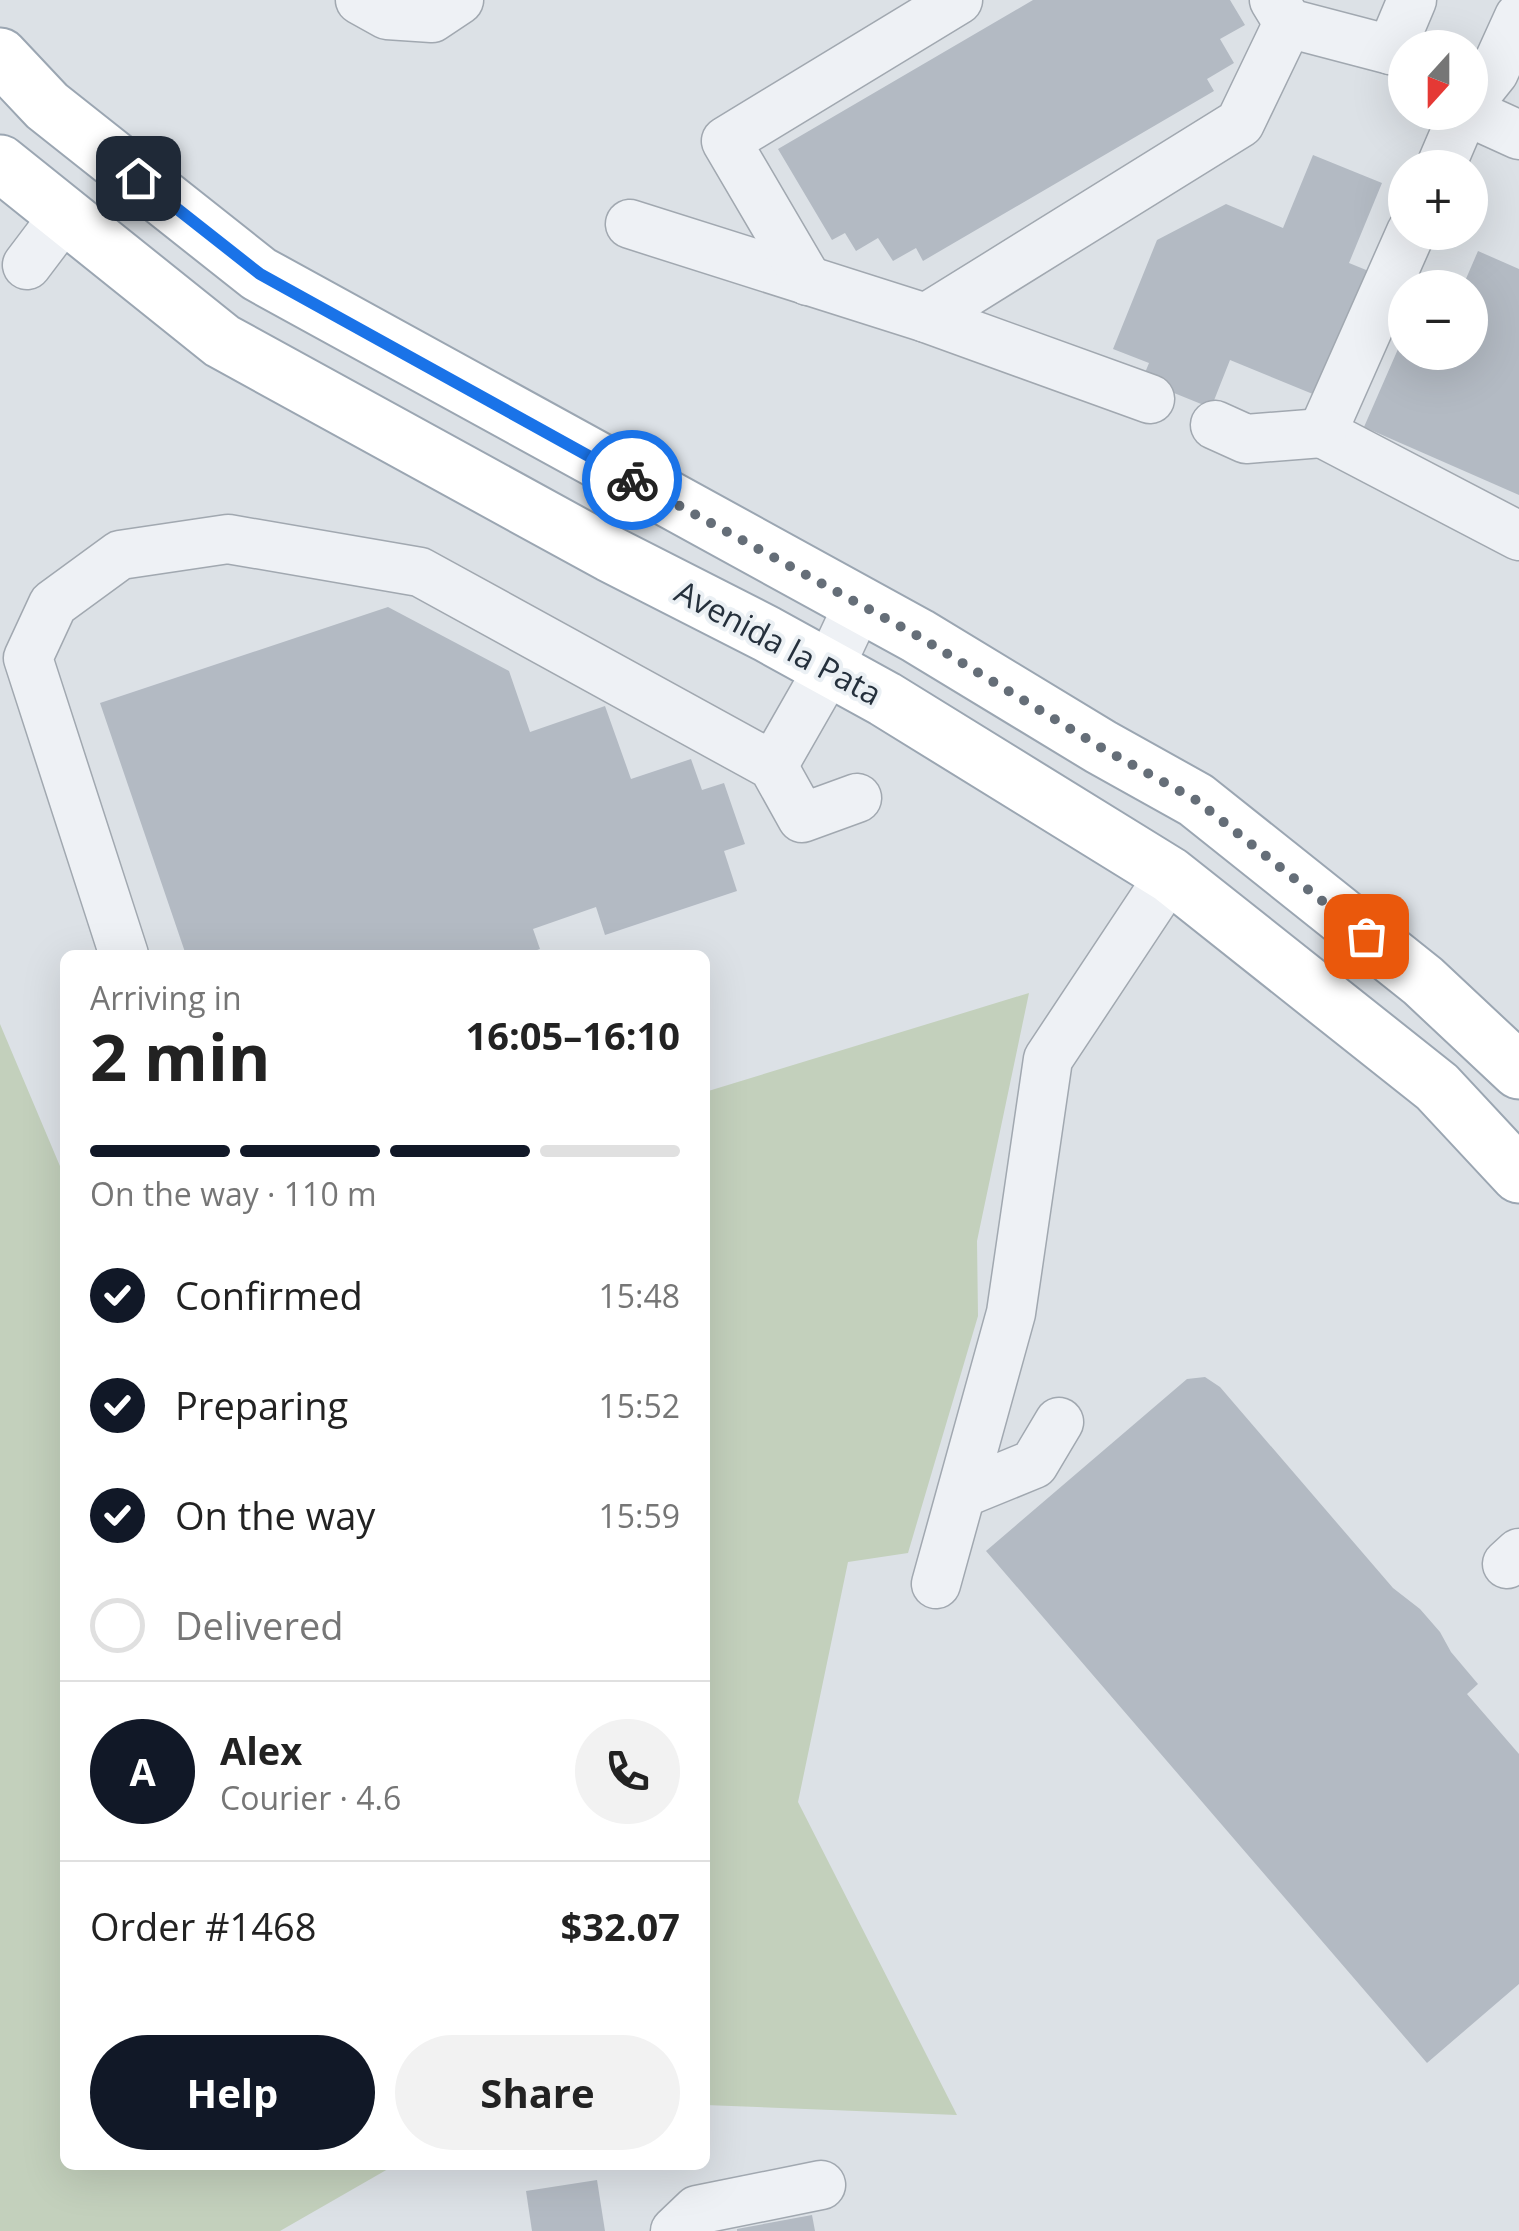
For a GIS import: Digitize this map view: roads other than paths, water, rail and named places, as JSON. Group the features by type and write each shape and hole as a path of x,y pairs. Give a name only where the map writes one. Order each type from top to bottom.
{"main road":[{"path":"0,56 46,106 260,274 859,604 1196,800 1423,981 1519,1071"},
{"name":"Avenida la Pata","path":"0,163 222,341 610,554 885,699 1170,875 1438,1086 1519,1175"}],"street":[{"path":"360,0 387,14 432,18 460,0"},
{"path":"808,281 726,141 958,0"},
{"path":"1340,0 1388,46"},
{"path":"1404,30 1412,0"},
{"path":"926,318 1240,123 1281,11 1388,52"},
{"path":"1488,80 1519,16"},
{"path":"1488,121 1519,135"},
{"path":"27,265 64,216"},
{"path":"630,224 926,318 1150,399"},
{"path":"1322,433 1403,250"},
{"path":"1215,425 1246,438 1322,433 1519,536"},
{"path":"122,950 28,658 54,604 120,555 228,539 420,572 773,766 802,818 858,798"},
{"path":"773,766 829,668 859,604"},
{"path":"936,1584 1010,1313 1048,1059 1170,875"},
{"path":"963,1494 1034,1464 1058,1422"},
{"path":"675,2231 697,2210 821,2185"}]}
